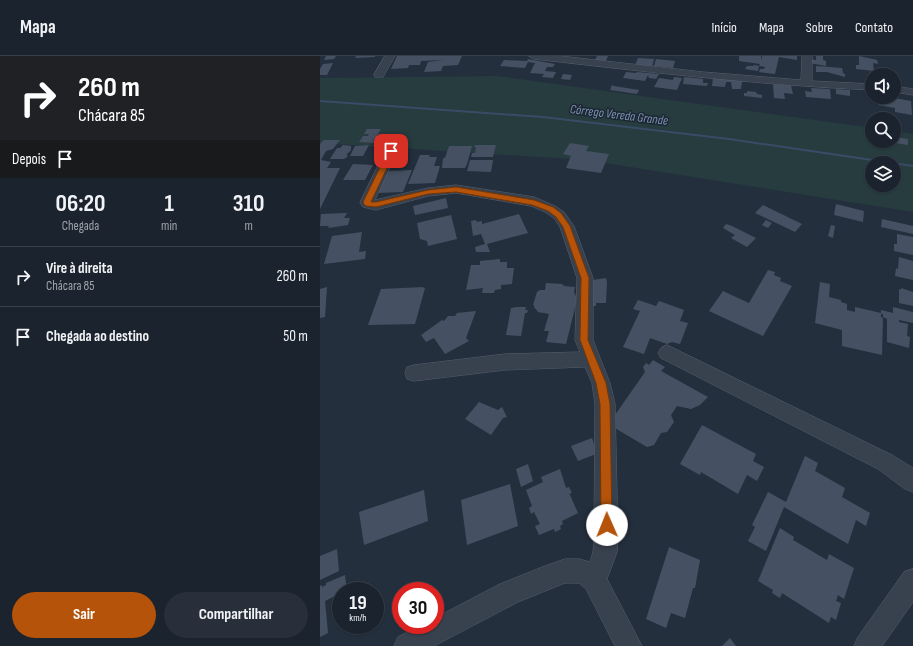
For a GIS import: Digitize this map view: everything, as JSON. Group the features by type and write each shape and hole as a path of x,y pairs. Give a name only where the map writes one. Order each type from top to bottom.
{"street":[{"path":"379,76 390,56"},
{"path":"534,56 709,76 806,84 865,87"},
{"path":"806,84 807,56"},
{"path":"901,91 913,92"},
{"path":"391,151 368,200 368,204 376,205 435,191 456,189 534,202 559,215 567,226 585,278 584,340 601,383 605,404 605,552 595,580"},
{"path":"667,353 885,462 913,481"},
{"path":"414,373 505,362 592,359"},
{"path":"407,646 509,593 565,571 579,571 589,574 595,580 628,646"},
{"path":"867,646 913,581"}],"green space":[{"path":"497,76 865,127 865,148 901,148 901,132 913,134 913,212 586,160 320,143 320,78"}],"building":[{"path":"326,56 336,56 334,59 324,60"},
{"path":"356,56 375,56 375,57 355,58"},
{"path":"397,56 462,56 458,65 443,66 441,71 424,72 428,62 444,60 421,61 420,65 409,65 408,68 391,69"},
{"path":"597,56 608,56 606,61 595,60"},
{"path":"739,56 761,56 761,61 762,56 797,56 797,60 779,57 775,74 759,72 760,69 764,69 765,67 759,66 760,64 739,61"},
{"path":"816,56 823,56 823,60 826,61 826,66 809,63 809,59 816,60"},
{"path":"859,56 877,60 878,64 873,63 874,68 865,68 865,70 856,69 856,65 859,65"},
{"path":"638,58 654,59 652,67 635,65"},
{"path":"528,59 555,64 553,67 547,67 545,71 556,72 553,78 542,77 544,74 530,73 535,63 528,62 525,68 500,66 504,60 527,61"},
{"path":"656,59 675,61 673,68 654,66"},
{"path":"333,63 327,75 320,75 320,69 323,64"},
{"path":"747,66 759,66 758,71 745,69"},
{"path":"816,66 842,68 845,77 827,72 816,72"},
{"path":"626,72 659,74 656,79 649,78 648,75 645,81 623,78"},
{"path":"563,74 572,75 570,80 561,79"},
{"path":"674,77 682,78 677,90 654,87 659,78 673,80"},
{"path":"684,77 703,79 703,83 708,83 707,86 683,84"},
{"path":"713,78 742,81 741,89 732,89 731,82 726,82 725,87 712,86"},
{"path":"773,84 791,85 793,94 784,93 785,99 774,98"},
{"path":"612,85 639,90 637,94 610,90"},
{"path":"811,88 830,89 831,99 806,97 805,91 812,92"},
{"path":"836,89 850,90 850,96 836,94"},
{"path":"747,91 756,92 757,94 762,95 762,98 744,96 744,93 747,93"},
{"path":"901,99 911,101 912,115 895,112 895,108 878,105 901,104"},
{"path":"367,129 381,129 375,139 372,140 375,140 373,143 359,142 363,136 368,136 369,134 364,134"},
{"path":"901,138 908,139 908,145 901,144"},
{"path":"324,140 340,140 333,149 326,151 321,160 331,162 327,168 340,168 320,209 320,144"},
{"path":"570,143 589,146 586,151 609,154 601,173 566,168 571,156 563,154"},
{"path":"343,145 351,146 351,150 346,155 348,155 346,158 330,159 337,148 340,148"},
{"path":"369,145 363,156 350,156 355,146"},
{"path":"475,145 496,145 493,157 471,157 472,153 475,153"},
{"path":"449,146 472,146 465,168 442,168 443,158 445,158"},
{"path":"420,155 437,157 434,166 440,166 435,183 408,184"},
{"path":"470,160 493,160 491,172 467,171"},
{"path":"353,164 373,165 365,180 343,180"},
{"path":"412,170 403,192 377,193 387,171"},
{"path":"446,198 448,208 415,215 413,206"},
{"path":"836,204 864,211 863,222 834,215"},
{"path":"763,205 802,224 795,232 755,213"},
{"path":"347,213 344,218 350,218 348,225 328,228 329,226 320,226 321,214"},
{"path":"519,214 528,233 487,244 490,252 476,252 475,247 485,244 481,234 473,236 471,221 482,221 482,224"},
{"path":"451,215 457,239 428,246 427,241 420,239 417,223"},
{"path":"882,219 913,226 913,234 881,227"},
{"path":"766,220 772,223 768,228 762,225"},
{"path":"726,224 756,238 747,247 731,238 735,235 723,228"},
{"path":"831,225 835,226 833,238 828,236"},
{"path":"362,232 359,252 366,251 365,259 324,264 332,236"},
{"path":"897,234 913,237 913,255 894,251 894,244 897,244"},
{"path":"899,257 913,261 913,280 895,276 896,268 898,269"},
{"path":"500,259 500,262 507,262 507,268 514,268 512,284 501,285 501,289 495,290 494,293 482,293 483,288 466,290 471,265 480,265 480,261"},
{"path":"768,270 775,272 774,275 781,278 780,281 792,286 763,336 709,311 723,291 749,303"},
{"path":"606,278 606,303 596,303 596,306 590,306 593,280"},
{"path":"820,282 830,284 829,297 841,300 841,302 847,304 847,310 855,312 855,307 881,313 881,310 893,313 893,307 913,312 913,323 899,320 899,322 908,324 907,336 910,337 909,348 887,342 887,319 883,317 883,314 881,314 881,317 883,318 882,355 842,346 842,330 815,323"},
{"path":"546,283 575,287 574,292 576,296 578,296 566,344 546,342 549,331 544,331 549,314 538,312 533,305 537,292 540,290 545,290"},
{"path":"327,287 325,317 320,318 320,289"},
{"path":"424,287 423,288 425,288 415,324 368,325 381,289"},
{"path":"901,288 913,292 913,306 899,303 899,289 901,290"},
{"path":"638,300 656,306 659,301 684,310 680,321 688,323 680,344 672,342 667,344 650,338 644,354 623,347 640,311 633,309"},
{"path":"526,307 525,310 528,310 527,313 525,313 521,336 506,335 511,308"},
{"path":"476,311 466,338 469,341 445,354 434,338 426,342 421,335 442,320 444,321 448,316 455,316 457,313"},
{"path":"653,360 665,367 661,371 708,397 700,405 691,409 677,406 671,415 674,422 667,432 661,433 654,445 647,447 613,427 615,415 645,372 643,367 646,363 649,365"},
{"path":"479,402 498,410 502,407 507,417 503,418 491,435 465,419"},
{"path":"702,425 756,454 753,461 764,467 757,481 747,475 738,494 701,472 700,475 680,464"},
{"path":"592,438 596,454 578,461 571,446"},
{"path":"805,456 818,463 815,471 845,488 842,497 870,513 866,526 856,520 848,544 784,507 766,551 748,541 755,527 752,525 768,492 786,502"},
{"path":"528,464 533,481 521,487 516,469"},
{"path":"560,469 566,488 569,487 572,493 569,494 578,513 562,521 563,524 560,526 561,529 555,532 554,529 539,535 535,526 540,524 534,512 531,514 529,508 532,506 526,490 543,482 541,477"},
{"path":"510,484 518,526 467,545 461,500"},
{"path":"424,490 428,521 364,545 359,512"},
{"path":"780,528 794,537 793,540 827,560 829,554 854,568 844,599 838,595 836,601 841,603 836,620 831,617 829,623 782,593 780,598 772,593 773,590 758,581"},
{"path":"669,547 700,560 695,588 693,588 685,618 671,613 666,628 646,619"},
{"path":"337,549 339,571 320,580 320,556"},
{"path":"345,575 346,582 332,582 332,598 325,601 328,633 320,637 320,586 322,585 322,587 326,585 326,583"},
{"path":"730,638 736,646 722,646"}],"waterway":[{"name":"Córrego Vereda Grande","path":"320,101 543,117 729,139 913,166"}],"route":[{"path":"391,151 368,200 368,204 376,205 428,192 456,189 534,202 559,215 567,226 581,262 585,278 586,294 584,340 601,383 605,404 607,525"}]}
